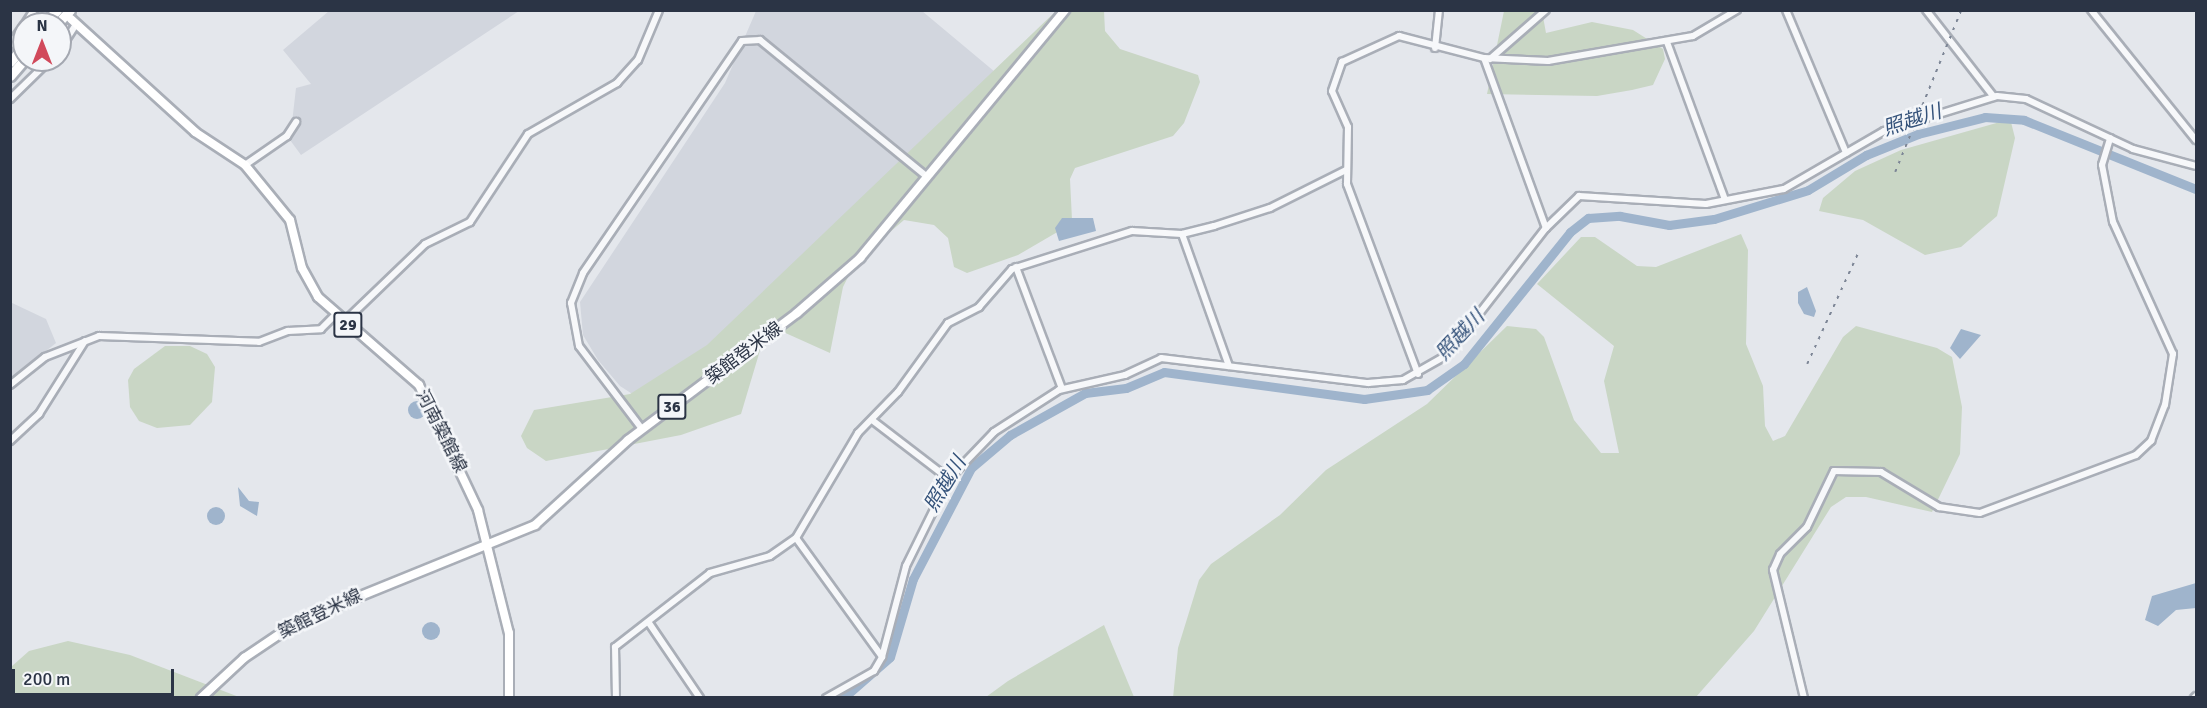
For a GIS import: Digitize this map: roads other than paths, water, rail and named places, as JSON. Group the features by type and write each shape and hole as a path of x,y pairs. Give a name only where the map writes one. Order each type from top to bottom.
{"main road":[{"name":"築館登米線","path":"201,698 244,658 299,621 486,548 535,525 642,429 835,282 1065,10"},
{"name":"河南築館線","path":"72,18 195,132 245,165 290,220 308,282 335,315 419,385 473,495 509,633 509,698"}],"street":[{"path":"344,322 425,244 470,222 528,134 618,83 638,60 659,10"},
{"path":"1435,48 1439,10"},
{"path":"1487,58 1546,10"},
{"path":"1418,374 1346,170 1348,127 1332,91 1339,66 1395,36 1435,48 1487,58 1533,62 1693,36 1737,10"},
{"path":"1786,10 1846,153"},
{"path":"1926,10 1994,97"},
{"path":"2091,10 2196,140"},
{"path":"642,429 579,346 571,303 583,273 742,41 760,40 926,176"},
{"path":"1667,42 1725,200"},
{"path":"1487,58 1546,228"},
{"path":"10,99 38,72"},
{"path":"826,698 874,671 882,657 906,566 949,478 994,432 1062,389 1125,375 1161,358 1368,383 1418,374 1458,344 1546,228 1571,201 1586,194 1665,203 1725,200 1795,185 1884,131 1994,97 2026,99 2110,138 2196,166"},
{"path":"245,165 287,136 297,122"},
{"path":"1804,698 1773,570 1780,554 1807,527 1834,471 1881,472 1939,507 1980,513 2136,455 2151,441 2165,405 2173,354 2113,222 2102,165 2110,138"},
{"path":"616,698 612,652 710,573 770,556 796,538 858,433 872,420 948,323 979,307 1016,267 1132,231 1182,234 1270,208 1346,170"},
{"path":"1182,234 1229,366"},
{"path":"1016,267 1062,389"},
{"path":"10,385 45,357 99,336 197,335 259,342 288,331 321,329 335,315"},
{"path":"10,441 39,414 86,340"},
{"path":"872,420 949,478"},
{"path":"796,538 882,657"},
{"path":"649,623 699,698"}],"water":[{"path":"1062,218 1093,218 1096,231 1059,241 1055,228"},
{"path":"1807,287 1816,311 1814,317 1804,314 1798,303 1798,292"},
{"path":"1961,329 1981,335 1960,359 1950,348"},
{"path":"417,401 423,404 426,410 423,416 417,419 411,416 408,410 411,404"},
{"path":"238,487 249,501 259,502 257,516 240,506"},
{"path":"216,507 224,512 225,516 220,524 216,525 208,520 207,516 212,508"},
{"path":"2196,583 2196,608 2176,610 2158,626 2145,620 2152,596"},
{"path":"427,622 435,622 440,627 438,638 427,640 422,635 422,627"}],"waterway":[{"name":"照越川","path":"843,698 890,657 913,579 971,468 1010,435 1085,393 1126,388 1164,372 1364,399 1427,390 1464,364 1570,232 1588,218 1620,216 1669,225 1714,219 1808,190 1866,155 1918,134 1985,117 2024,120 2196,189"}],"railway":[{"path":"1895,172 1961,10"},
{"path":"1807,364 1858,253"}]}
